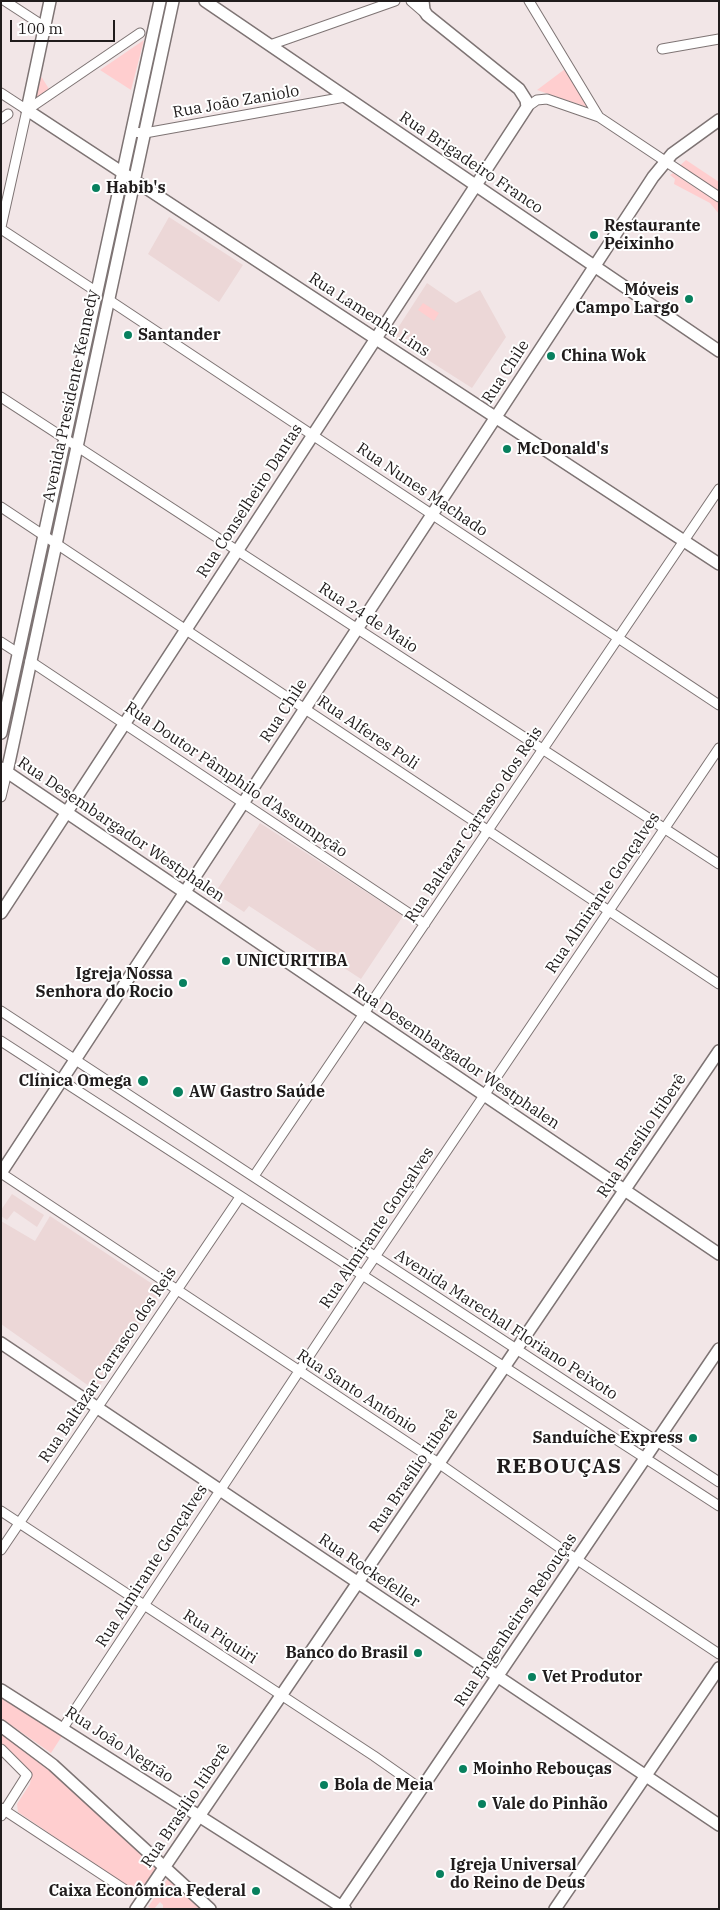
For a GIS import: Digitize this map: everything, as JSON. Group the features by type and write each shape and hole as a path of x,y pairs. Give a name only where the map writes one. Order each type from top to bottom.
{"main road":[{"path":"26,110 50,1"},
{"name":"Avenida Presidente Kennedy","path":"1,732 160,1"},
{"name":"Avenida Presidente Kennedy","path":"4,770 23,696 173,1"},
{"name":"Rua Brigadeiro Franco","path":"205,1 719,351"},
{"path":"423,1 424,10 427,14 519,89 526,100 527,107"},
{"name":"Rua Conselheiro Dantas","path":"1,913 527,107"},
{"name":"Rua Lamenha Lins","path":"26,110 719,564"},
{"name":"Rua Chile","path":"1,1173 652,177 677,150 719,120"},
{"path":"76,390 87,400"},
{"path":"32,589 45,593"},
{"path":"10,693 23,696"},
{"name":"Rua Desembargador Westphalen","path":"4,770 719,1254"},
{"name":"Rua Brasílio Itiberê","path":"136,1909 719,1051"},
{"name":"Rua Rockefeller","path":"1,1343 719,1825"},
{"name":"Rua Engenheiros Rebouças","path":"342,1908 719,1349"},
{"path":"555,1909 719,1668"},
{"name":"Rua João Negrão","path":"1,1690 342,1908"},
{"path":"1,1726 52,1765 210,1909"}],"street":[{"path":"5,1 45,27"},
{"path":"270,46 395,1"},
{"path":"411,1 427,14"},
{"path":"529,1 599,117"},
{"path":"97,292 1,228 26,110 140,33"},
{"path":"662,50 719,38"},
{"name":"Rua Lamenha Lins","path":"1,93 26,110"},
{"name":"Rua João Zaniolo","path":"132,132 145,134 345,97"},
{"path":"527,107 538,100 547,99 599,117 719,197"},
{"name":"Rua Nunes Machado","path":"109,300 719,705"},
{"name":"Rua 24 de Maio","path":"1,397 719,864"},
{"name":"Rua Baltazar Carrasco dos Reis","path":"254,1176 719,490"},
{"name":"Rua Alferes Poli","path":"1,507 719,984"},
{"path":"1,642 18,653"},
{"name":"Rua Doutor Pâmphilo d'Assumpção","path":"30,661 425,924"},
{"name":"Rua Almirante Gonçalves","path":"63,1728 362,1276 719,748"},
{"name":"Avenida Presidente Kennedy","path":"1,797 4,770"},
{"name":"Avenida Marechal Floriano Peixoto","path":"1,1011 719,1482"},
{"path":"1,1041 719,1506"},
{"name":"Rua Santo Antônio","path":"1,1173 719,1654"},
{"name":"Rua Baltazar Carrasco dos Reis","path":"1,1550 240,1197"},
{"name":"Rua Piquiri","path":"1,1511 374,1756 421,1789"},
{"path":"1,1748 27,1775 3,1811 127,1891"}],"shaded area":[{"path":"144,40 131,90 100,70"},
{"path":"565,69 587,107 537,90"},
{"path":"39,73 49,89 32,101"},
{"path":"686,160 719,182 719,200 674,171"},
{"path":"673,173 719,203 719,214 710,203 674,184 675,179 670,175"},
{"path":"169,217 243,265 219,302 148,254"},
{"path":"427,283 456,303 480,290 506,337 472,388 392,337"},
{"path":"423,303 439,313 434,321 418,310"},
{"path":"260,823 403,916 361,979 249,906 244,912 215,893"},
{"path":"12,1194 44,1215 37,1227 14,1211 7,1220 1,1216 1,1210"},
{"path":"50,1216 163,1291 96,1391 1,1324 1,1221 35,1241"},
{"path":"1,1698 62,1736 51,1753 1,1718"},
{"path":"1,1729 52,1767 159,1868 138,1904 134,1901 141,1890 137,1887 131,1889 18,1812 17,1804 30,1784 31,1778 27,1769 1,1744"},
{"path":"168,1878 204,1909 163,1909 163,1905 160,1902 154,1909 148,1907"}],"place":[{"name":"Habib's","path":"96,188"},
{"name":"Restaurante Peixinho","path":"594,235"},
{"name":"Móveis Campo Largo","path":"689,299"},
{"name":"Santander","path":"128,335"},
{"name":"China Wok","path":"551,356"},
{"name":"McDonald's","path":"507,449"},
{"name":"UNICURITIBA","path":"226,961"},
{"name":"Igreja Nossa Senhora do Rocio","path":"183,983"},
{"name":"Clínica Omega","path":"143,1081"},
{"name":"AW Gastro Saúde","path":"178,1092"},
{"name":"Sanduíche Express","path":"693,1438"},
{"name":"Banco do Brasil","path":"418,1653"},
{"name":"Vet Produtor","path":"532,1677"},
{"name":"Moinho Rebouças","path":"463,1769"},
{"name":"Bola de Meia","path":"324,1785"},
{"name":"Vale do Pinhão","path":"482,1804"},
{"name":"Igreja Universal do Reino de Deus","path":"440,1874"},
{"name":"Caixa Econômica Federal","path":"256,1891"}],"district":[{"name":"REBOUÇAS","path":"559,1467"}]}
